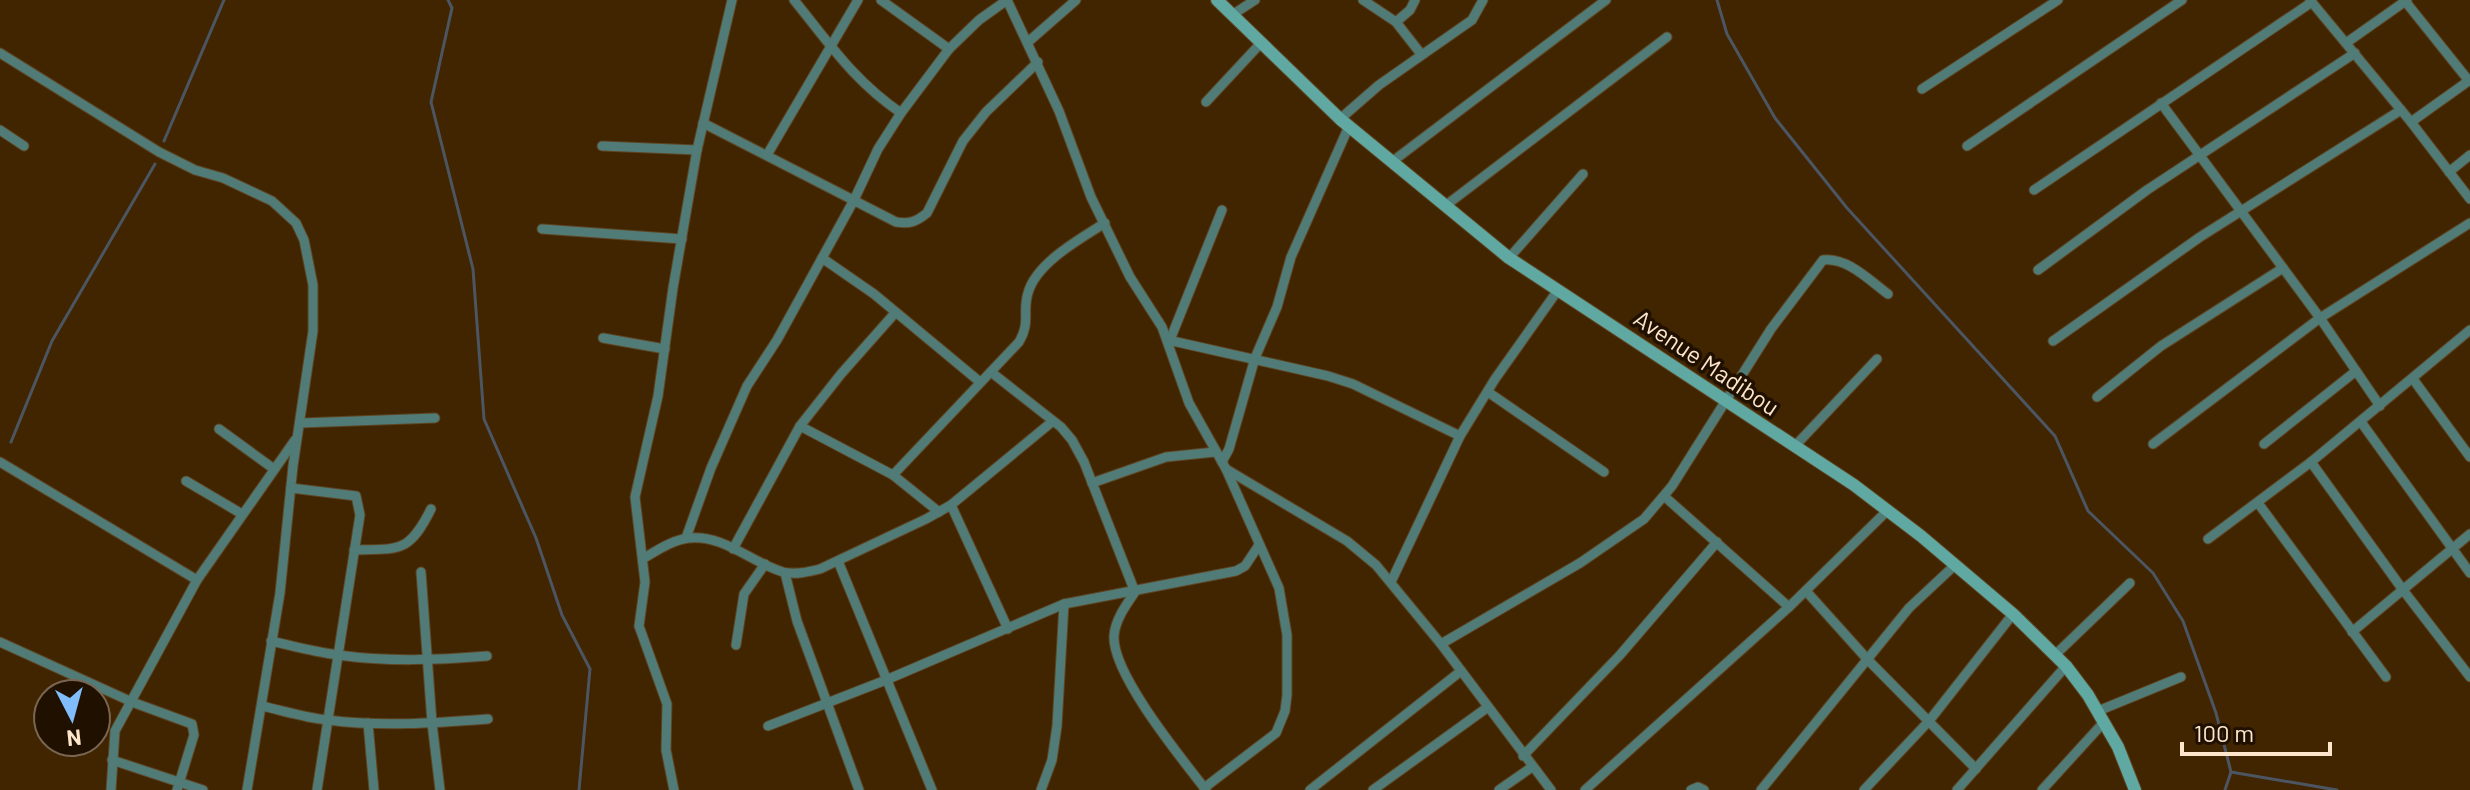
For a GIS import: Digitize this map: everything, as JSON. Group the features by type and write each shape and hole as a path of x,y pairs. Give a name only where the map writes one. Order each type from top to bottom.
{"street":[{"path":"674,790 666,750 667,704 639,626 645,582 635,497 650,439 697,150 732,0"},
{"path":"794,0 848,70 865,87 901,113"},
{"path":"767,155 858,0"},
{"path":"881,0 949,49"},
{"path":"891,8 899,0"},
{"path":"686,538 711,468 747,386 777,340 854,200 878,149 949,49 979,20 1007,0 1059,111 1081,175 1130,277 1169,340 1189,403 1224,465 1279,588 1289,658 1285,711 1276,733 1205,789 1142,703 1116,651 1116,626 1135,592"},
{"path":"1028,42 1076,0"},
{"name":"Avenue Madibou","path":"1217,0 1345,122 1509,258 1829,468 1888,510 2013,614 2066,666 2101,717 2127,767 2135,790"},
{"path":"1232,15 1255,0"},
{"path":"1363,0 1396,22 1421,54"},
{"path":"1396,22 1410,10 1415,0"},
{"path":"1224,465 1255,358 1345,122 1379,85 1472,20 1483,0"},
{"path":"1393,161 1606,0"},
{"path":"1922,89 2058,0"},
{"path":"1967,146 2182,0"},
{"path":"2034,190 2311,1 2470,199"},
{"path":"2346,43 2406,1 2469,80 2411,122"},
{"path":"1445,206 1667,37"},
{"path":"1206,102 1260,44"},
{"path":"0,53 159,152 195,170 264,196 285,210 304,240 315,308 280,593 247,790"},
{"path":"2038,270 2147,190 2355,53"},
{"path":"703,123 896,222 917,222 927,213 963,141 986,112 1038,62"},
{"path":"2161,103 2320,318 2380,406"},
{"path":"2053,341 2241,210 2401,110"},
{"path":"0,130 24,146"},
{"path":"602,146 697,150"},
{"path":"2449,172 2470,155"},
{"path":"1509,258 1583,174"},
{"path":"1169,340 1222,210"},
{"path":"893,475 991,372 1025,331 1026,297 1031,285 1057,255 1105,223"},
{"path":"2153,444 2320,318 2470,223"},
{"path":"542,229 682,239"},
{"path":"822,258 874,294 980,382"},
{"path":"1441,644 1621,537 1644,519 1664,496 1796,293 1823,260 1845,263 1888,294"},
{"path":"2097,397 2161,346 2283,268"},
{"path":"1391,582 1460,436 1558,290"},
{"path":"733,549 800,426 895,313"},
{"path":"2208,539 2311,462 2468,336"},
{"path":"603,338 665,349"},
{"path":"1169,340 1255,358 1353,384 1460,436"},
{"path":"1794,447 1877,359"},
{"path":"2264,444 2356,371"},
{"path":"991,372 1072,440 1135,592"},
{"path":"2413,379 2470,457"},
{"path":"1488,392 1604,472"},
{"path":"301,423 435,418"},
{"path":"644,558 669,543 700,537 785,573 804,573 838,561 951,505 1053,421"},
{"path":"2361,422 2470,573"},
{"path":"800,426 893,475 939,512"},
{"path":"219,429 274,469"},
{"path":"111,790 115,731 197,580 297,437"},
{"path":"1092,483 1166,457 1215,452"},
{"path":"0,462 197,580"},
{"path":"2311,462 2470,677"},
{"path":"1224,465 1347,541 1370,559 1441,644 1551,790"},
{"path":"186,481 242,514"},
{"path":"291,488 356,496 360,515 317,790"},
{"path":"1664,496 1789,607"},
{"path":"2258,503 2386,677"},
{"path":"951,505 1008,629"},
{"path":"354,550 405,547 419,533 431,509"},
{"path":"1585,790 1789,607 1888,510"},
{"path":"2352,632 2470,534"},
{"path":"1523,756 1648,624 1717,542"},
{"path":"768,726 886,680 1064,604 1236,571 1245,566 1259,545"},
{"path":"838,561 932,790"},
{"path":"736,645 744,594 765,564"},
{"path":"1761,790 1909,608 1955,565"},
{"path":"421,572 440,790"},
{"path":"785,573 792,604 859,790"},
{"path":"2055,655 2130,583"},
{"path":"1806,591 1868,660 1976,769"},
{"path":"1041,790 1052,760 1055,737 1064,604"},
{"path":"1864,790 1929,721 2013,614"},
{"path":"271,641 336,655 428,661 487,656"},
{"path":"0,642 194,727 178,786"},
{"path":"1957,790 2066,666"},
{"path":"1310,790 1461,671"},
{"path":"2042,790 2101,717 2181,677"},
{"path":"262,706 326,720 368,723 488,719"},
{"path":"1373,790 1488,707"},
{"path":"368,723 374,790"},
{"path":"112,760 178,786 203,790"},
{"path":"1499,790 1532,767"},
{"path":"1691,790 1698,787 1704,790"}],"waterway":[{"path":"164,141 224,0"},
{"path":"448,0 452,8 431,102 473,269 484,419 536,538 562,615 590,669 579,790"},
{"path":"1717,0 1727,34 1775,118 1847,208 2055,436 2088,511 2153,573 2183,621 2216,713 2231,772 2225,790"},
{"path":"11,442 52,341 155,164"},
{"path":"2231,772 2337,790"}]}
